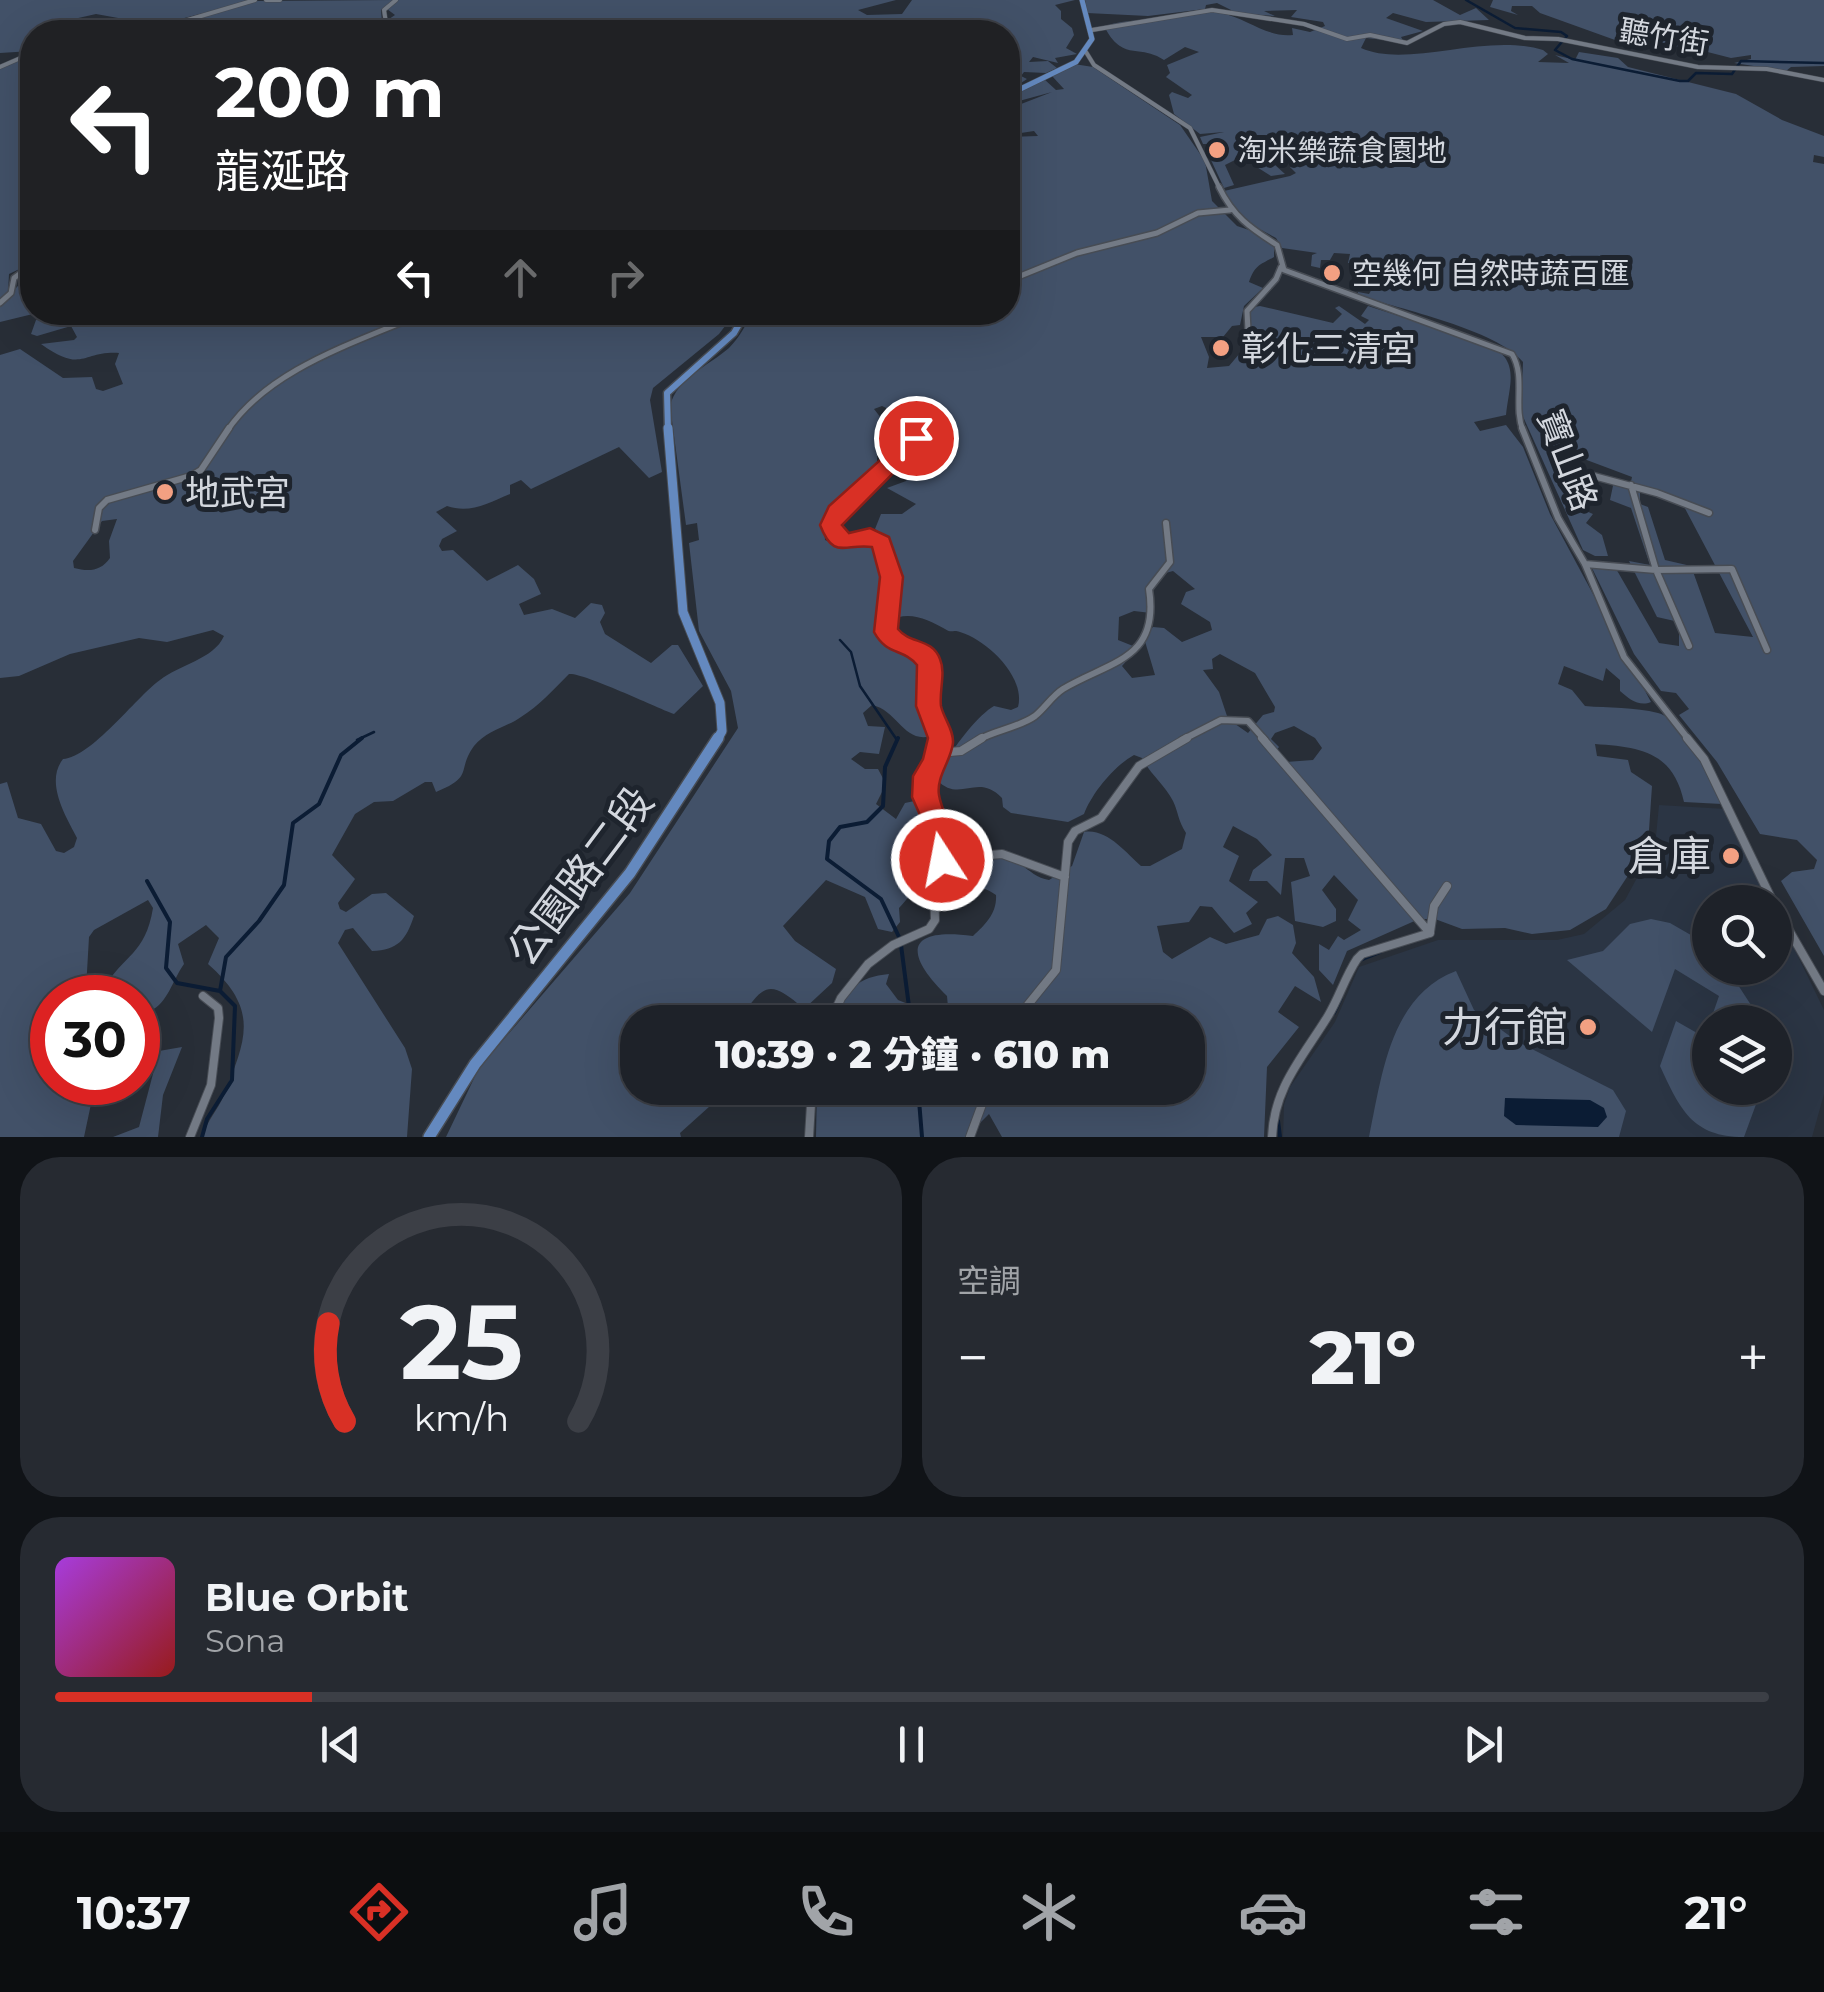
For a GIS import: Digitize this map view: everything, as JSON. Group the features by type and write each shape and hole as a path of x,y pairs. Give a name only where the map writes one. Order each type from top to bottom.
{"main road":[{"path":"1020,89 1076,62 1086,52 1092,30 1082,0"},
{"path":"691,638 683,612 668,394 739,325"},
{"name":"公園路二段","path":"429,1137 442,1110 478,1062 626,878 722,731 723,706 691,638"}],"street":[{"path":"187,20 255,0"},
{"path":"266,0 280,0"},
{"path":"385,20 384,10 396,0"},
{"name":"聽竹街","path":"1092,30 1212,10 1322,28 1347,39 1370,35 1407,43 1444,24 1479,23 1525,38 1558,40 1698,67 1767,69 1824,80"},
{"path":"1086,52 1094,65"},
{"path":"1076,62 1094,65 1190,128 1230,210 1243,224 1277,245 1280,268 1276,278 1247,312 1250,350"},
{"path":"1020,276 1077,253 1157,233 1198,214 1230,210"},
{"name":"寶山路","path":"1280,268 1512,354 1519,366 1518,418 1558,518 1585,564 1633,673 1704,760 1765,885"},
{"path":"0,303 20,274"},
{"path":"95,530 100,508 107,500 182,481 201,470 239,414 298,368 396,325"},
{"path":"838,1005 868,964 929,928 935,920 934,888 942,860 938,823 925,797 926,776 938,753 940,738 929,706 930,662 919,650 896,644 886,632 892,577 878,539 870,536 845,542 835,535 831,525 837,512 916,438"},
{"path":"1571,460 1579,472 1709,513"},
{"path":"1631,486 1656,570 1689,646"},
{"path":"938,753 961,751 996,729 1033,718 1060,690 1112,668 1145,637 1152,615 1149,589 1170,562 1166,523"},
{"path":"1585,564 1656,570 1732,569 1767,650"},
{"path":"1028,1005 1056,970 1068,842 1075,831 1100,818 1140,766 1221,720 1248,721 1430,933"},
{"path":"942,860 1002,854 1065,876"},
{"path":"1430,933 1434,906 1447,886"},
{"path":"1272,1137 1277,1096 1290,1068 1336,1005 1355,961 1362,954 1430,933"},
{"name":"寶山路","path":"1792,935 1824,991"},
{"path":"190,1137 210,1085 219,1018 218,1008 203,996"},
{"path":"809,1137 811,1105"},
{"path":"970,1137 982,1105"}],"shaded area":[{"path":"0,0 249,0 224,8 256,1 393,0 381,10 382,20 183,20 204,13 177,20 129,20 96,14 70,20 20,20 20,52 0,53"},
{"path":"398,0 896,0 858,10 867,15 902,14 912,0 1075,0 1055,5 1074,35 1066,48 1077,54 1055,58 1058,63 1033,57 1029,62 1048,61 1057,68 1046,73 1024,72 1021,76 1027,79 1021,83 1020,20 388,20 395,15 387,9"},
{"path":"1085,0 1433,0 1460,15 1476,8 1489,20 1426,22 1393,13 1386,18 1423,31 1401,37 1404,42 1366,38 1361,48 1401,55 1496,45 1543,50 1548,54 1538,62 1569,63 1555,55 1575,60 1579,52 1618,58 1628,67 1736,94 1782,120 1824,136 1824,157 1814,155 1813,162 1824,164 1824,956 1792,900 1792,885 1781,881 1792,872 1814,869 1817,860 1797,840 1760,834 1717,762 1679,715 1689,709 1676,693 1661,691 1634,654 1592,568 1615,567 1659,643 1679,646 1679,622 1657,617 1629,561 1650,565 1631,508 1610,500 1614,481 1630,486 1632,477 1568,453 1570,465 1589,471 1590,497 1581,497 1577,507 1593,514 1586,523 1602,535 1608,556 1595,556 1583,550 1521,412 1523,362 1471,330 1358,295 1369,294 1379,277 1358,271 1361,263 1348,263 1350,254 1334,253 1330,260 1321,260 1320,268 1311,266 1312,255 1317,253 1282,248 1276,238 1237,217 1224,191 1290,176 1296,173 1290,167 1299,164 1281,152 1267,153 1266,157 1285,174 1271,176 1241,157 1225,165 1234,185 1224,188 1211,160 1224,160 1221,154 1228,151 1221,144 1203,144 1200,137 1224,132 1200,134 1174,114 1169,95 1192,95 1166,77 1170,73 1167,65 1199,52 1185,47 1164,60 1125,49 1104,26 1215,12 1274,34 1293,35 1292,28 1310,32 1325,26 1323,22 1291,17 1297,10 1264,11 1275,16 1231,13 1217,3 1206,5 1205,9 1148,16 1087,13","holes":["1640,490 1680,499 1753,637 1715,633 1691,566 1665,560 1648,507 1640,504"]},
{"path":"1493,0 1824,0 1824,66 1791,67 1786,71 1734,63 1751,59 1751,55 1731,58 1688,47 1654,47 1641,40 1615,40 1540,13 1532,6 1512,6 1511,11 1518,15 1490,7"},
{"path":"20,60 20,269 9,274 8,293 0,299 0,69"},
{"path":"1074,64 1093,67 1180,125 1205,161 1212,201 1237,226 1255,232 1274,247 1274,257 1258,266 1251,276 1249,282 1263,288 1244,306 1240,325 1232,326 1223,337 1201,337 1209,357 1207,368 1229,366 1240,353 1253,359 1247,317 1254,307 1260,306 1333,323 1342,314 1335,308 1339,306 1365,324 1369,320 1361,316 1368,306 1489,345 1506,358 1511,375 1506,415 1474,422 1480,431 1506,425 1523,447 1550,514 1651,702 1638,703 1627,697 1620,691 1620,680 1606,668 1603,681 1564,666 1558,684 1572,690 1585,706 1640,710 1669,718 1688,739 1722,804 1684,802 1672,772 1653,755 1627,747 1595,744 1597,756 1628,760 1631,772 1652,786 1648,845 1606,909 1570,930 1532,934 1505,928 1462,929 1435,919 1419,919 1347,951 1333,985 1319,970 1319,944 1329,950 1338,936 1344,940 1361,930 1348,920 1358,900 1334,875 1322,890 1336,909 1336,921 1323,927 1295,921 1291,882 1310,876 1304,858 1285,858 1281,895 1267,881 1249,881 1253,870 1272,855 1257,839 1233,826 1223,847 1239,856 1229,881 1258,902 1246,913 1252,924 1234,933 1212,907 1200,906 1189,922 1157,926 1163,952 1172,959 1210,937 1226,944 1259,935 1267,919 1278,916 1293,925 1296,943 1292,953 1314,977 1321,1002 1295,986 1278,1012 1299,1027 1267,1067 1264,1137 1002,1137 989,1114 966,1137 816,1137 817,1105 1205,1105 1205,1005 948,1005 947,996 923,967 918,946 924,940 951,934 973,936 993,913 996,895 939,880 967,860 998,855 1049,880 1072,866 1084,832 1108,838 1141,866 1150,866 1182,849 1186,833 1170,795 1142,758 1134,755 1104,781 1084,814 1068,822 1011,813 1003,807 1002,798 985,788 945,787 937,780 953,750 994,706 1011,710 1018,707 1019,695 1010,672 982,643 918,617 903,616 889,622 897,638 941,666 932,689 937,734 926,737 909,733 889,714 872,705 863,713 868,726 885,727 879,754 860,752 851,759 865,769 878,769 886,784 876,804 896,819 905,803 924,799 934,825 930,861 899,908 900,922 892,932 878,929 865,897 826,880 783,926 795,941 836,969 832,983 808,1005 799,1005 774,989 760,993 750,1005 620,1005 620,1105 711,1105 680,1133 681,1137 446,1137 479,1068 630,893 738,728 731,691 699,631 689,543 699,540 697,523 686,525 670,406 674,396 686,380 729,348 745,325 1020,325 1020,137 1038,136 1034,131 1020,133 1020,104 1052,92 1020,101 1020,90 1044,79 1056,90 1064,89 1052,76","holes":["882,406 899,420 904,434 900,458 909,454 921,461 906,481 887,488 916,504 902,514 881,514 875,529 882,535 843,548 825,540 829,517 877,468 877,445 895,436 874,409","1173,571 1195,589 1186,592 1181,604 1210,622 1212,630 1182,642 1164,628 1153,627 1144,638 1155,675 1132,678 1122,666 1138,648 1118,640 1119,617 1134,611 1151,613 1158,575","1220,654 1255,673 1275,707 1248,733 1228,719 1219,692 1203,670 1213,669 1212,659","1294,726 1315,738 1322,748 1313,760 1286,762 1275,752 1279,747 1271,739 1275,733"]},
{"path":"20,284 20,317 0,322 0,305"},
{"path":"34,325 726,325 653,388 650,400 662,472 649,478 619,447 531,489 521,480 510,485 510,494 486,504 463,509 447,506 436,512 457,531 442,539 442,551 453,550 487,581 518,565 534,579 541,594 519,604 524,615 552,609 575,618 591,603 602,605 605,613 600,622 605,634 651,663 672,645 678,645 703,686 674,714 569,674 528,713 479,741 456,782 436,792 432,782 425,782 393,801 374,802 355,814 332,855 355,879 338,903 340,909 346,912 372,894 386,893 414,916 395,946 372,951 353,928 345,930 338,943 405,1048 412,1069 407,1137 203,1137 238,1057 244,1026 242,1011 236,996 208,964 219,938 206,925 178,944 184,964 160,1003 160,975 114,975 145,936 153,908 148,900 94,930 89,937 87,975 30,975 30,1105 91,1105 84,1137 0,1137 0,784 7,782 18,818 41,824 56,851 64,853 74,847 77,838 56,788 63,759 87,748 150,688 204,656 224,636 213,630 167,642 139,638 70,654 19,676 0,678 0,355 20,349 63,378 92,377 96,389 103,391 123,384 115,364 119,353 74,360 41,344 74,340 77,337 71,326 37,336 31,334","holes":["117,519 109,541 110,558 103,566 90,570 74,568 73,561 102,521"]},
{"path":"1659,805 1726,809 1764,885 1692,885 1692,985 1792,985 1792,944 1824,1010 1824,1094 1812,1137 1283,1137 1284,1105 1290,1087 1335,1022 1359,967 1438,940 1557,940 1584,934 1625,900 1644,865 1654,857"},
{"path":"1651,919 1670,923 1692,936 1692,979 1675,969 1652,1032 1567,960 1603,951 1630,924"},
{"path":"1456,971 1474,1010 1518,1042 1613,1090 1626,1111 1619,1137 1369,1137 1385,1064 1403,1018 1434,983"},
{"path":"889,974 886,984 898,1000 910,1005 842,1005 860,982"},
{"path":"1701,985 1738,985 1751,1005 1716,1005 1719,996"},
{"path":"1676,1021 1692,1030 1692,1105 1756,1105 1744,1137 1712,1132 1690,1118 1660,1066"},
{"path":"182,1047 163,1095 158,1137 113,1137 139,1127 145,1105 160,1105 160,1051"},
{"path":"1505,1098 1590,1100 1604,1108 1607,1117 1598,1127 1516,1125 1504,1116"}],"waterway":[{"path":"1466,0 1515,28 1561,32 1567,36 1555,50 1572,59 1680,81 1688,81 1696,73 1732,74 1741,61 1824,63"},
{"path":"840,640 851,652 860,686 897,740"},
{"path":"357,740 374,732"},
{"path":"220,991 226,957 259,921 284,885 293,823 319,804 341,755 362,738"},
{"path":"898,738 885,767 883,806 867,822 840,827 829,841 827,859 881,899 899,937"},
{"path":"147,881 170,922 166,968 177,983 220,991"},
{"path":"901,945 909,1005"},
{"path":"1360,960 1380,952"},
{"path":"202,1137 207,1119 232,1080 235,1006 220,991"},
{"path":"1334,1013 1341,998"},
{"path":"919,1105 922,1137"},
{"path":"1278,1121 1280,1137"}],"place":[{"name":"淘米樂蔬食園地","path":"1217,150"},
{"name":"空幾何 自然時蔬百匯","path":"1332,273"},
{"name":"彰化三清宮","path":"1221,348"},
{"name":"地武宮","path":"165,492"},
{"name":"倉庫","path":"1731,856"},
{"name":"力行館","path":"1588,1027"}],"route":[{"path":"916,438 837,512 831,525 835,535 845,542 870,536 881,543 892,577 886,632 896,644 919,650 930,662 929,706 940,738 936,763 926,776 925,797 938,823 942,860"}]}
